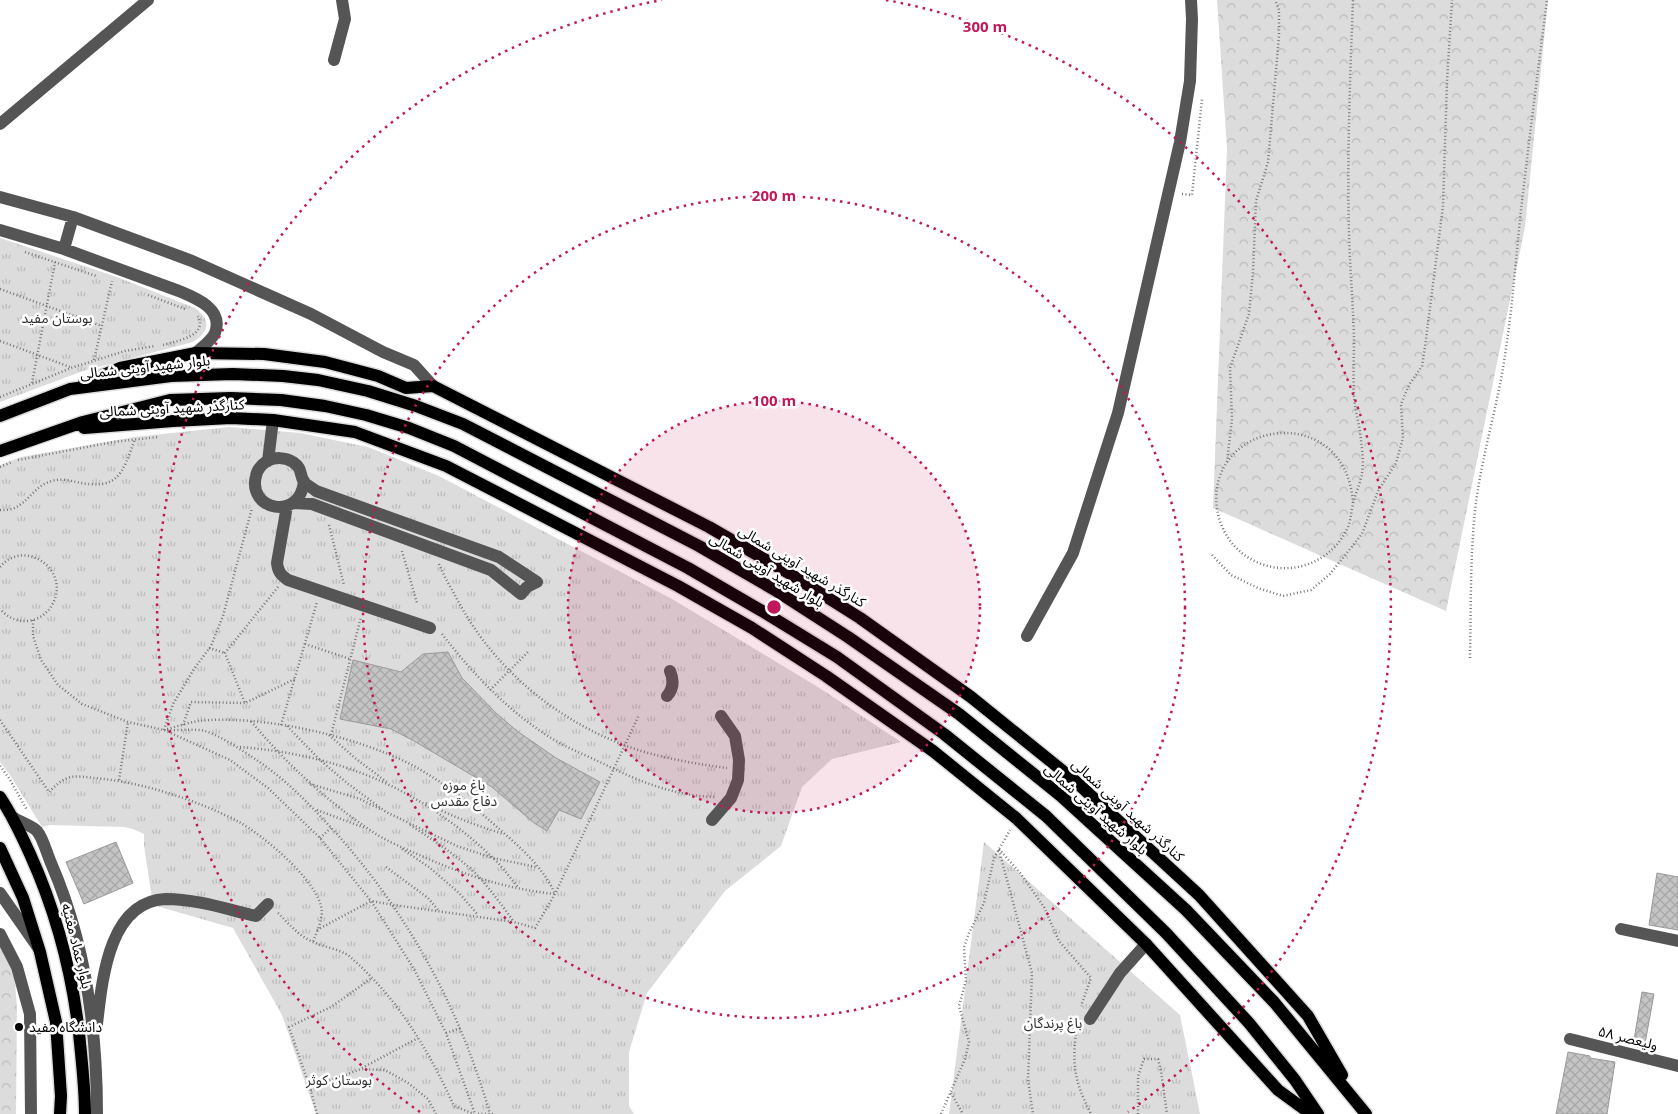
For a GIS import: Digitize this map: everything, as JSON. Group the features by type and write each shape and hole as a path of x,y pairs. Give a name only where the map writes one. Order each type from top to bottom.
{"main road":[{"path":"70,389 120,368 196,353 264,354 325,362 378,376 406,388 432,386"},
{"name":"بلوار شهید آوینی شمالی","path":"0,416 70,389 171,376 233,374 318,380 368,391 416,406 463,424 699,546 775,590 848,637 959,714 1061,796 1186,910 1274,1002 1364,1111"},
{"name":"کنارگذر شهید آوینی شمالی","path":"432,386 708,526 787,572 860,618 971,697 1074,780 1199,895 1308,1016 1364,1111"},
{"path":"0,451 83,422 170,400 231,398 280,400 325,406 409,428 454,446 688,568 762,611 837,657 944,734 1046,816 1166,933 1249,1023 1295,1080 1318,1114"},
{"name":"کنارگذر شهید آوینی شمالی","path":"64,430 231,418 273,420 355,432 446,466 678,586 752,628 826,676 933,750 1016,818 1146,944 1278,1090 1310,1114"},
{"name":"بلوار عماد مغنیه","path":"0,797 14,818 46,888 65,947 78,1019 85,1114"},
{"path":"0,848 23,898 40,952 56,1022 60,1114"}],"street":[{"path":"0,124 148,0"},
{"path":"334,60 345,19 342,0"},
{"path":"1027,636 1073,553 1118,413 1180,142 1190,81 1191,0"},
{"path":"0,197 73,217 192,261 311,314 383,352 414,365 432,386"},
{"path":"64,249 73,217"},
{"path":"0,230 64,249 179,291 210,307 216,321 214,334 196,353"},
{"path":"268,461 273,420"},
{"path":"304,481 316,491 499,557 537,582 527,587 521,594 491,570 312,504 291,505 279,508 271,506 258,496 255,488 257,472 262,466 276,458 284,458 298,466 304,481 300,497 291,505 277,563 278,571 285,578 430,628"},
{"path":"667,696 673,686 670,671"},
{"path":"712,820 731,798 738,780 740,760 735,736 721,716"},
{"path":"14,818 37,831 58,880 78,943 91,1014 97,1114"},
{"path":"0,893 40,952"},
{"path":"94,1052 105,964 114,938 126,918 143,904 164,899 197,901 256,916 268,904"},
{"path":"1621,930 1678,941"},
{"path":"0,934 17,967 30,1014 31,1114"},
{"path":"1084,1019 1120,973 1146,944"},
{"name":"ولیعصر ۵۸","path":"1570,1039 1678,1066"}],"path":[{"path":"1227,464 1232,419 1230,368 1249,314 1256,201 1268,162 1279,36 1279,10 1275,0"},
{"path":"1353,0 1350,84 1349,234 1354,338 1354,396 1361,439 1363,472 1348,526 1339,542 1326,555 1310,564 1293,568 1269,567 1253,560 1238,550 1230,542 1220,521 1216,497 1222,474 1227,464 1239,450 1253,440 1275,433 1299,434 1321,443 1338,459 1350,480 1353,503"},
{"path":"1212,555 1231,576 1258,588 1283,596 1311,590 1330,574 1362,534 1378,491 1396,463 1403,438 1401,404 1409,385 1422,366 1443,206 1452,0"},
{"path":"1470,658 1475,511 1487,439 1502,379 1506,351 1547,0"},
{"path":"18,250 103,278"},
{"path":"32,383 55,262"},
{"path":"94,361 112,281"},
{"path":"0,289 102,326"},
{"path":"147,295 191,311"},
{"path":"0,397 71,368 125,351 160,346 195,334 200,329 201,322 198,316"},
{"path":"0,340 71,368"},
{"path":"0,467 16,460 113,442 164,436"},
{"path":"0,510 12,509 50,481 60,480 97,485 114,480 122,472 135,439"},
{"path":"164,730 173,704 194,669 210,648 223,616 252,513 255,488"},
{"path":"325,509 348,601"},
{"path":"397,535 417,603"},
{"path":"434,549 442,570 465,613 491,652 544,701 590,730 626,745 664,757 739,770"},
{"path":"0,567 11,559 21,556 32,556 43,561 51,568 56,578 58,589 56,600 50,609 42,616 33,620 22,621 12,619 0,609"},
{"path":"225,653 285,578"},
{"path":"282,726 320,591"},
{"path":"330,735 364,606"},
{"path":"33,620 33,636 40,660 58,685 82,704 128,722 164,730 205,731 238,747 278,775 332,828 394,906 429,963 460,1028 478,1073 491,1114 476,1114 454,1106 436,1066 405,1017 372,978 347,955 300,936 268,904"},
{"path":"430,628 436,627 490,690 529,723 552,739 658,788 701,796 731,798"},
{"path":"305,644 350,659"},
{"path":"210,648 225,653 245,703"},
{"path":"490,690 529,651"},
{"path":"182,725 191,702 245,703 294,679"},
{"path":"317,930 371,901 394,906 479,916 535,928 555,894 639,715"},
{"path":"0,720 49,792 61,782 70,778 119,780 208,808 241,823 296,867 316,892 321,906 322,917 313,942"},
{"path":"164,730 196,722 250,720 330,735 411,764 474,806 506,834 538,867 555,894"},
{"path":"250,720 275,750 309,784 371,831 429,867 458,893 479,916"},
{"path":"119,780 128,722"},
{"path":"287,726 320,760 386,812"},
{"path":"164,730 230,760 268,788 320,838 371,901 414,969 446,1033 476,1114"},
{"path":"330,735 354,758 391,786"},
{"path":"238,747 275,750 320,760 365,774 449,815 480,827 506,834"},
{"path":"0,766 28,811"},
{"path":"309,784 360,799 457,846 493,858 538,867"},
{"path":"415,798 464,832 493,858 520,889"},
{"path":"314,809 371,831"},
{"path":"941,1114 965,1059 968,1042 959,1006 966,980 964,947 984,903 994,858 1016,818"},
{"path":"403,820 447,850 480,879 514,922"},
{"path":"320,838 332,828"},
{"path":"393,844 480,879 520,889 555,894"},
{"path":"999,849 1021,874 1044,907 1059,941 1091,978 1080,1011"},
{"path":"999,849 1032,973 1028,1080 1033,1114"},
{"path":"386,867 428,898 439,911"},
{"path":"316,1114 311,1091 289,1027 331,1007 372,978"},
{"path":"1084,1019 1074,1048 1075,1074 1080,1092 1091,1114"},
{"path":"446,1033 460,1028"},
{"path":"311,1091 329,1081 361,1069 418,1038"},
{"path":"1138,1114 1138,1076 1144,1059 1158,1059 1167,1114"},
{"path":"361,1069 385,1070 408,1082 428,1099 436,1114"},
{"path":"951,1093 963,1114"}],"green space":[{"path":"1217,0 1548,0 1525,227 1446,611 1213,508 1227,149"},
{"name":"بوستان مفید","path":"0,238 117,277 195,308 206,321 205,330 193,342 83,371 0,402"},
{"name":"باغ موزه دفاع مقدس","path":"229,427 300,433 368,447 439,476 672,599 821,689 901,742 832,759 802,787 781,846 725,891 647,993 629,1052 629,1106 634,1114 316,1114 282,1015 233,928 153,905 144,846 144,834 124,827 50,825 42,827 0,762 0,465 21,457 134,437"},
{"name":"باغ پرندگان","path":"984,842 1180,1015 1200,1114 949,1114"},
{"path":"0,944 14,970 17,1008 16,1114 0,1114"}],"building":[{"path":"448,652 462,678 496,713 517,731 556,758 600,782 581,819 559,810 547,831 534,823 492,787 414,741 391,729 340,719 353,660 401,672 423,654"},
{"path":"116,842 133,883 84,904 66,862"},
{"path":"1657,873 1678,877 1678,930 1649,925"},
{"path":"1642,992 1654,994 1644,1049 1633,1046"},
{"path":"1568,1052 1615,1062 1607,1114 1556,1114"}],"place":[{"name":"دانشگاه مفید","path":"19,1027"}],"park label":[{"name":"بوستان کوثر","path":"339,1080"}]}
